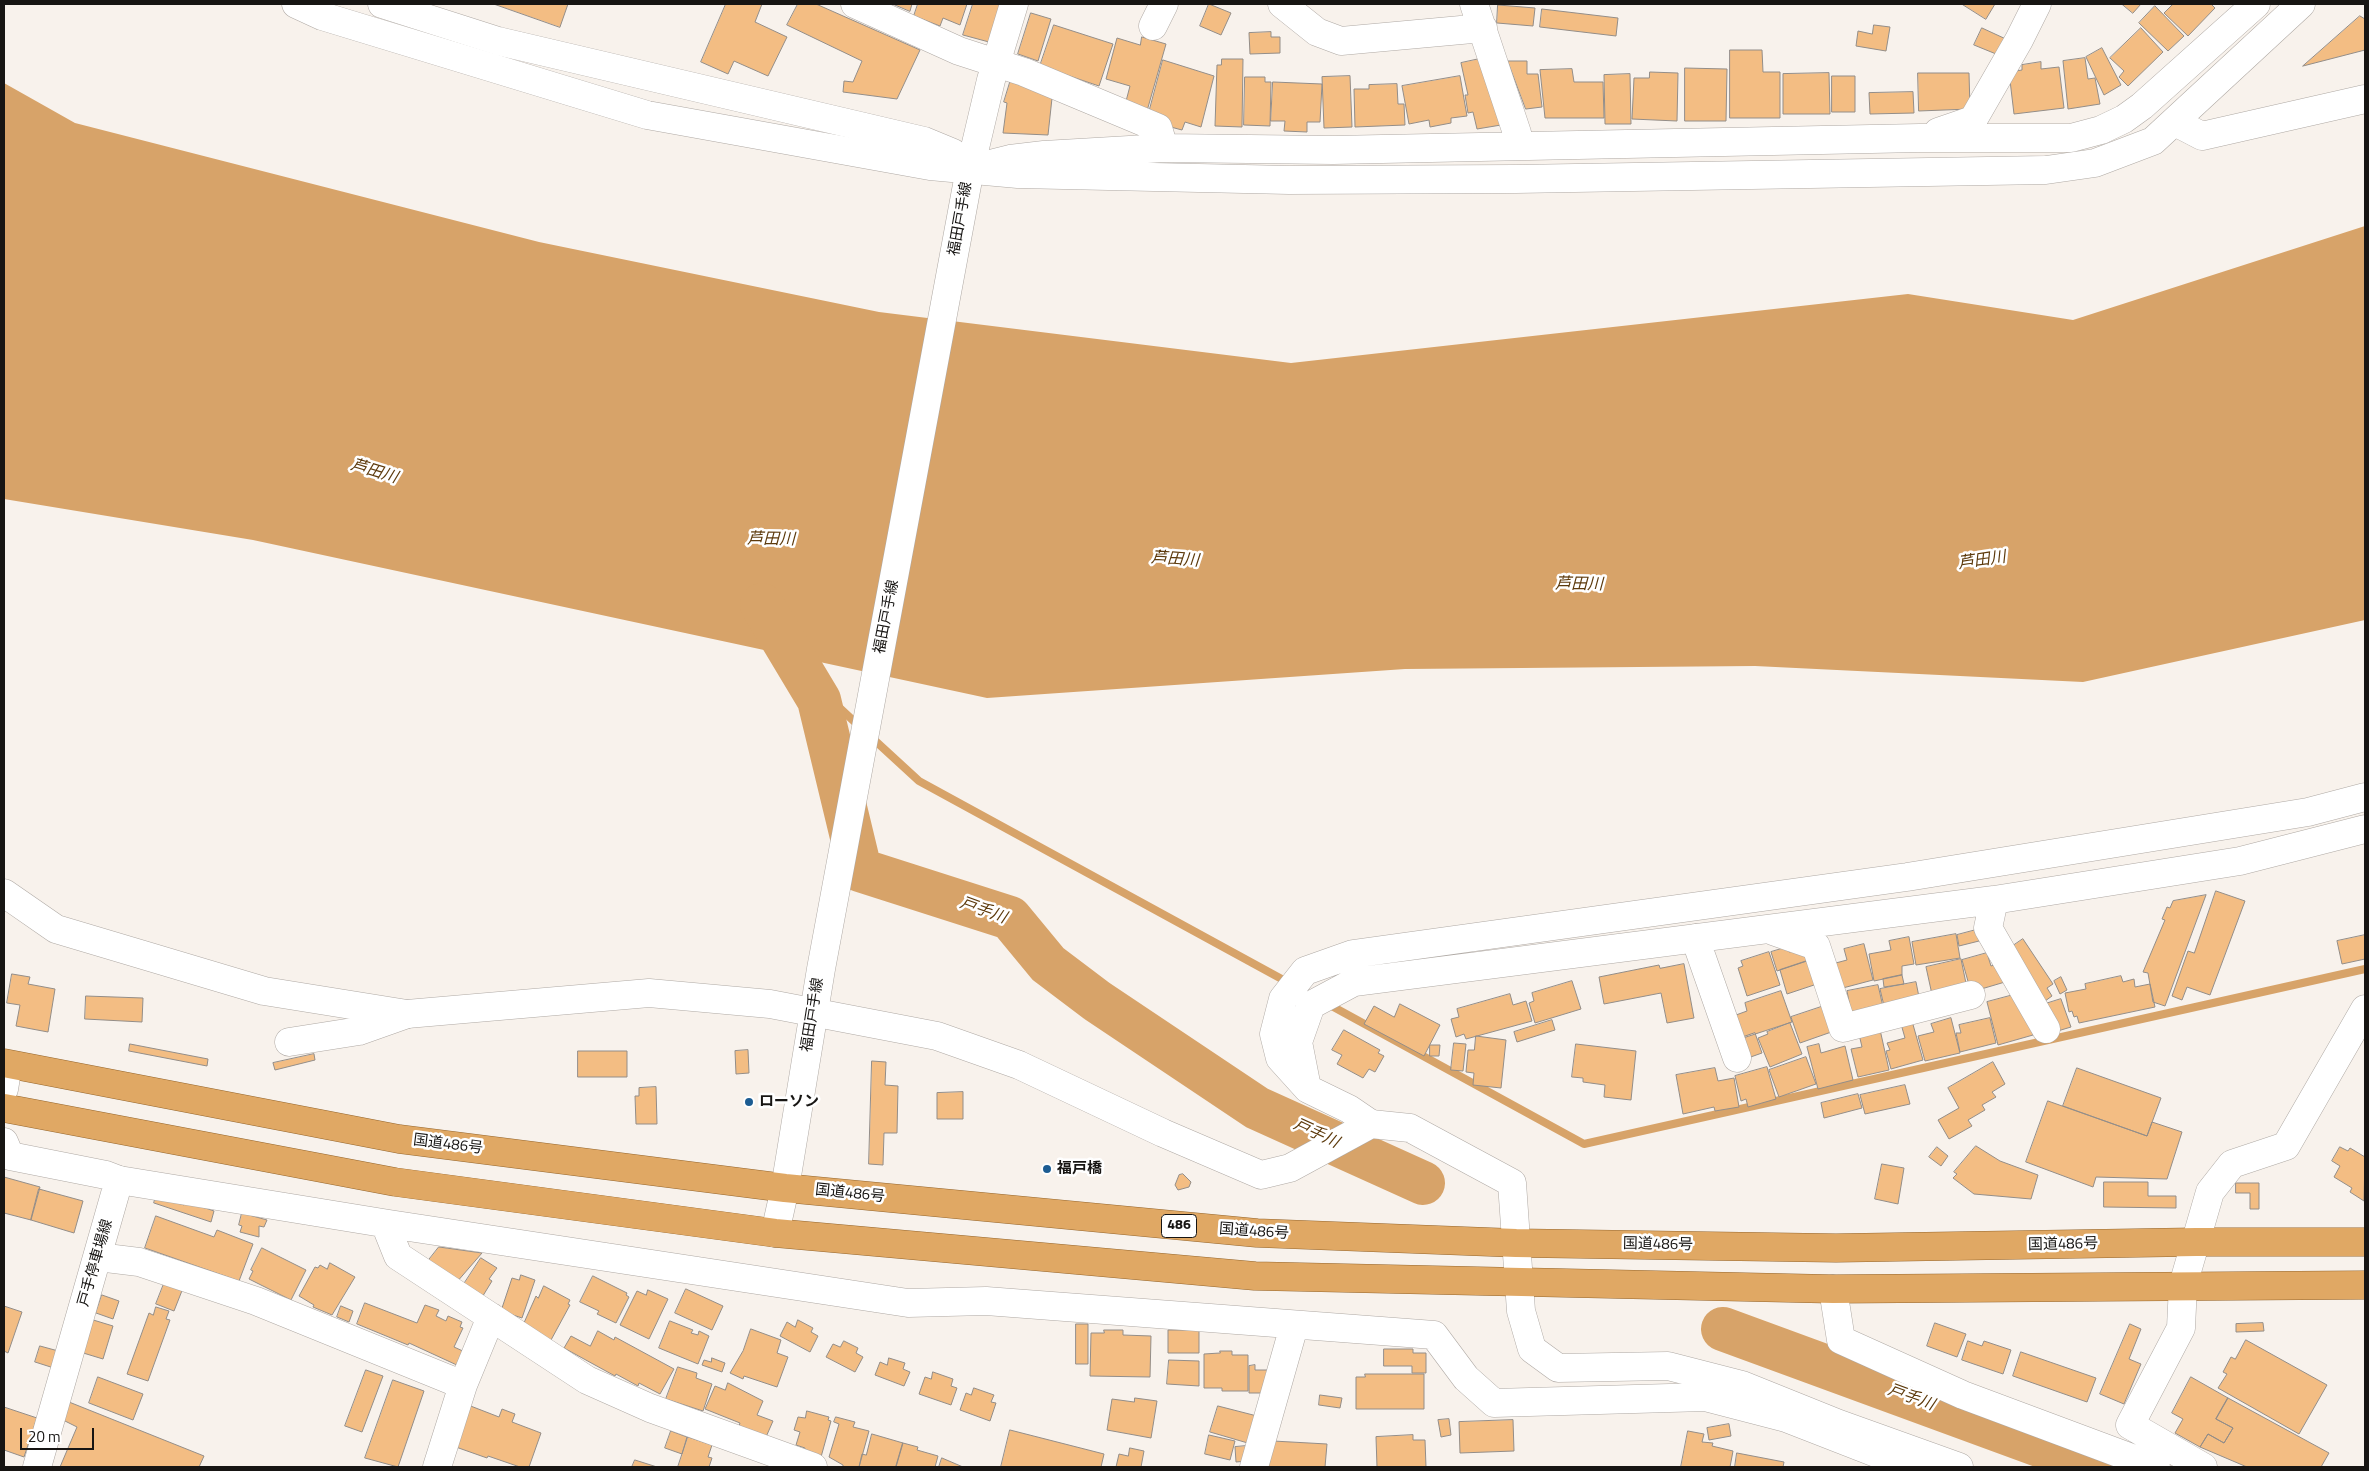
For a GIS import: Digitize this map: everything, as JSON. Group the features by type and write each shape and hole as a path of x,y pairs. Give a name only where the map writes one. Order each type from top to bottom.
{"highway":[{"name":"国道486号","path":"5,1072 399,1138 785,1188 1257,1233 1516,1243 1836,1248 2196,1242 2365,1242"},
{"path":"4,1108 395,1182 775,1233 1255,1276 1833,1289 2365,1285"}],"street":[{"path":"296,4 322,16 647,115 920,164 969,176 1018,174 1289,180 1516,179 2046,170 2095,163 2153,141 2301,4"},
{"path":"382,4 498,41 924,141 953,153 969,176"},
{"path":"855,4 959,51 1024,72 1158,128 1164,148"},
{"name":"福田戸手線","path":"775,1233 785,1188 821,969 969,176 996,63 1014,4"},
{"path":"1282,4 1317,32 1341,41 1478,16 1517,133 1519,145"},
{"path":"1920,138 1973,120 2020,40 2037,4"},
{"path":"969,176 1010,159 1044,155 1164,148 1333,150 1920,138 2071,138 2102,130 2124,119 2142,106 2256,4"},
{"path":"2175,122 2202,136 2365,99"},
{"path":"1926,1464 1742,1385 1668,1366 1558,1368 1532,1349 1520,1311 1512,1183 1410,1128 1371,1124 1349,1109 1308,1089 1280,1058 1274,1034 1283,999 1305,971 1354,954 1907,877 2308,812 2365,797"},
{"path":"1308,1089 1298,1042 1311,1005 1354,982 1994,900 2240,861 2365,829"},
{"path":"4,893 56,929 264,991 407,1014 649,993 770,1004 937,1036 1018,1065 1162,1133 1261,1175 1290,1168 1371,1124"},
{"path":"1994,900 1988,928 2046,1029"},
{"path":"1767,929 1816,946 1843,1028 1971,996"},
{"path":"1695,938 1737,1058"},
{"path":"2203,1467 2130,1425 2181,1328 2183,1285 2210,1192 2232,1164 2286,1146 2365,1010"},
{"path":"289,1042 359,1031 407,1014"},
{"path":"4,1142 10,1156 106,1175 119,1180 388,1224 908,1303 986,1301 1294,1326 1434,1335 1466,1378 1494,1403 1705,1397 1786,1418 1926,1464 1959,1467"},
{"name":"戸手停車場線","path":"37,1467 119,1180"},
{"path":"388,1224 388,1231 398,1256 587,1380 650,1408 813,1467"},
{"path":"98,1257 140,1262 256,1300 463,1385"},
{"path":"1833,1289 1841,1340 1963,1394 2156,1467"},
{"path":"437,1467 463,1385 491,1317"},
{"path":"1254,1467 1294,1326"}],"water":[{"name":"芦田川","path":"4,83 75,123 539,242 879,312 1291,363 1908,294 2073,320 2365,226 2365,620 2083,682 1755,666 1405,669 987,698 253,540 4,499"}],"building":[{"path":"494,4 568,4 560,27"},
{"path":"726,4 762,4 755,22 787,37 768,76 734,61 728,74 701,62"},
{"path":"798,4 816,4 920,50 897,99 843,92 844,81 853,82 862,61 787,25"},
{"path":"893,4 912,4 910,11"},
{"path":"918,4 967,4 960,25 943,18 940,26 914,16"},
{"path":"973,4 1001,4 989,42 963,35"},
{"path":"1209,4 1231,13 1221,35 1200,26"},
{"path":"1962,4 1995,4 1986,19"},
{"path":"2122,4 2141,4 2133,13"},
{"path":"2170,4 2211,4 2215,8 2188,36 2164,13 2172,5"},
{"path":"1498,5 1535,8 1533,26 1497,23"},
{"path":"2155,6 2184,36 2168,51 2139,23"},
{"path":"1542,9 1618,18 1616,36 1540,27"},
{"path":"1031,13 1051,19 1038,61 1018,54"},
{"path":"2360,16 2365,19 2365,50 2303,66"},
{"path":"1054,25 1113,44 1099,86 1040,66"},
{"path":"1874,25 1890,27 1886,51 1856,46 1858,31 1872,34"},
{"path":"1982,28 2008,40 2001,56 1974,45"},
{"path":"2141,28 2163,52 2128,86 2119,77 2124,71 2110,58"},
{"path":"1271,32 1271,37 1280,37 1280,53 1250,54 1249,33"},
{"path":"1142,37 1166,44 1147,111 1125,105 1130,86 1106,79 1117,38 1140,45"},
{"path":"2102,48 2121,85 2104,95 2086,57"},
{"path":"1730,50 1762,50 1763,72 1780,72 1780,118 1730,118"},
{"path":"1484,58 1501,125 1477,129 1473,112 1468,113 1465,95 1468,95 1461,63"},
{"path":"2085,58 2088,79 2095,78 2100,104 2068,109 2063,61"},
{"path":"1222,59 1243,59 1242,127 1215,126 1217,65 1221,65"},
{"path":"1163,60 1214,76 1201,127 1185,122 1182,130 1152,122 1148,116"},
{"path":"1508,61 1527,61 1527,74 1538,74 1542,107 1526,109"},
{"path":"2041,62 2041,69 2059,67 2064,108 2014,114 2009,72 2022,70 2022,65"},
{"path":"1685,68 1727,69 1726,121 1685,121"},
{"path":"1572,69 1574,82 1603,82 1604,118 1545,118 1540,70"},
{"path":"1650,72 1678,73 1677,121 1632,119 1634,78 1649,78"},
{"path":"1829,73 1830,114 1783,114 1783,74"},
{"path":"1918,73 1969,73 1970,109 1919,111"},
{"path":"1630,74 1631,124 1605,124 1604,75"},
{"path":"1012,76 1053,89 1048,135 1003,133 1007,103 1004,102"},
{"path":"1350,76 1352,127 1324,128 1322,77"},
{"path":"1460,76 1467,116 1451,118 1451,123 1430,127 1429,120 1409,124 1402,86"},
{"path":"1832,76 1855,76 1855,112 1832,112"},
{"path":"1245,77 1265,77 1265,82 1271,82 1270,126 1244,125"},
{"path":"1273,82 1322,84 1320,122 1307,122 1307,132 1284,131 1285,121 1271,121"},
{"path":"1397,84 1398,104 1404,104 1405,125 1355,127 1354,89 1369,89 1369,85"},
{"path":"1913,92 1914,113 1870,114 1869,93"},
{"path":"2216,891 2245,901 2210,995 2187,987 2182,1000 2172,996 2188,951 2194,953"},
{"path":"2206,895 2165,1006 2153,1002 2148,973 2143,972 2165,920 2162,919 2167,907 2170,908 2173,901"},
{"path":"1976,930 1979,941 1959,946 1957,935"},
{"path":"1956,934 1960,958 1916,965 1912,942"},
{"path":"2365,935 2365,959 2342,964 2337,941"},
{"path":"1909,937 1914,964 1902,966 1902,975 1874,981 1869,954 1891,950 1889,941"},
{"path":"2023,939 2053,984 2047,988 2052,996 2041,1004 2007,950"},
{"path":"1864,944 1873,980 1839,989 1832,964 1847,960 1844,949"},
{"path":"1788,947 1789,952 1803,948 1807,961 1777,971 1771,952"},
{"path":"1769,952 1780,985 1747,996 1738,968 1743,966 1741,961"},
{"path":"1987,953 1991,966 1997,964 2005,982 1971,992 1962,960"},
{"path":"1813,959 1820,983 1787,994 1780,970"},
{"path":"1961,959 1968,993 1933,999 1926,967"},
{"path":"1684,964 1694,1018 1667,1023 1661,993 1604,1004 1599,977 1659,965 1660,968"},
{"path":"12,974 30,977 28,984 55,989 48,1032 16,1026 20,1005 7,1003"},
{"path":"1902,975 1904,984 1884,987 1883,979"},
{"path":"2121,976 2123,982 2134,979 2135,987 2150,984 2155,1007 2079,1023 2077,1016 2074,1017 2072,1011 2069,1012 2065,993 2086,989 2085,984"},
{"path":"2061,977 2067,990 2060,994 2054,981"},
{"path":"1572,981 1581,1009 1535,1023 1529,1003 1534,1001 1532,993"},
{"path":"1916,982 1920,1002 1885,1010 1880,989"},
{"path":"1878,985 1884,1011 1852,1018 1847,991"},
{"path":"1781,991 1792,1022 1743,1038 1736,1015 1747,1011 1745,1003"},
{"path":"1510,994 1513,1005 1526,1001 1532,1021 1466,1039 1464,1034 1456,1037 1451,1019 1459,1017 1457,1009"},
{"path":"2017,994 2025,1006 2033,1035 1998,1045 1987,1002"},
{"path":"86,996 143,998 142,1022 85,1019"},
{"path":"2061,999 2071,1027 2051,1033 2042,1005"},
{"path":"1400,1004 1440,1025 1424,1056 1364,1024 1374,1006 1394,1017"},
{"path":"1824,1006 1837,1030 1800,1043 1791,1017"},
{"path":"1951,1018 1960,1053 1925,1061 1918,1036 1934,1032 1931,1024"},
{"path":"1990,1018 1996,1043 1960,1052 1956,1033 1961,1033 1959,1025"},
{"path":"1552,1020 1555,1030 1517,1042 1514,1032"},
{"path":"1912,1021 1923,1060 1891,1069 1886,1051 1890,1050 1887,1043 1905,1038 1901,1024"},
{"path":"1790,1023 1802,1054 1770,1067 1758,1038 1768,1034 1767,1032"},
{"path":"1879,1025 1889,1070 1858,1077 1851,1049 1862,1047 1858,1030"},
{"path":"1344,1030 1380,1050 1378,1053 1384,1056 1375,1072 1369,1069 1363,1078 1337,1064 1342,1055 1332,1050"},
{"path":"1755,1033 1762,1053 1745,1059 1738,1039"},
{"path":"1476,1036 1506,1040 1501,1088 1473,1085 1474,1073 1466,1072 1468,1050 1474,1050"},
{"path":"1454,1043 1466,1044 1463,1071 1451,1070"},
{"path":"130,1044 208,1059 207,1066 129,1051"},
{"path":"1576,1044 1636,1051 1631,1100 1604,1097 1605,1085 1583,1082 1583,1078 1572,1077"},
{"path":"1819,1044 1821,1053 1845,1046 1853,1080 1818,1089 1807,1047"},
{"path":"1430,1045 1440,1045 1439,1056 1430,1056"},
{"path":"748,1050 749,1073 736,1074 735,1051"},
{"path":"578,1051 627,1051 627,1077 578,1077"},
{"path":"314,1054 315,1060 275,1070 273,1063"},
{"path":"1806,1057 1816,1084 1779,1097 1769,1070"},
{"path":"872,1061 886,1062 885,1085 898,1086 897,1133 884,1133 883,1165 869,1164"},
{"path":"1993,1062 2005,1084 1992,1092 1996,1097 1982,1105 1985,1110 1968,1120 1972,1126 1949,1139 1938,1120 1959,1108 1948,1088"},
{"path":"1767,1067 1776,1099 1748,1107 1746,1099 1741,1101 1735,1076"},
{"path":"1715,1068 1718,1081 1734,1078 1739,1107 1715,1111 1714,1107 1683,1114 1676,1075"},
{"path":"2077,1068 2161,1098 2147,1136 2063,1106"},
{"path":"1905,1085 1910,1104 1865,1114 1860,1095"},
{"path":"656,1087 657,1124 636,1124 635,1096 639,1096 639,1088"},
{"path":"963,1092 963,1119 937,1119 937,1093"},
{"path":"1858,1094 1862,1108 1824,1118 1821,1103"},
{"path":"2048,1101 2147,1136 2152,1122 2182,1132 2167,1179 2096,1177 2093,1187 2026,1162"},
{"path":"1976,1146 2000,1161 2038,1175 2031,1199 1974,1194 1953,1178 1957,1174 1954,1172"},
{"path":"1937,1147 1948,1156 1941,1166 1929,1157"},
{"path":"2340,1147 2348,1151 2350,1148 2365,1157 2364,1201 2350,1192 2352,1188 2334,1177 2340,1166 2332,1161"},
{"path":"1882,1164 1904,1168 1898,1204 1875,1199"},
{"path":"1183,1174 1191,1182 1189,1187 1178,1190 1175,1185 1179,1175"},
{"path":"4,1177 40,1187 31,1220 4,1213"},
{"path":"2104,1182 2148,1182 2148,1196 2176,1196 2176,1208 2104,1207"},
{"path":"2236,1183 2259,1183 2259,1209 2250,1209 2250,1193 2236,1193"},
{"path":"39,1189 83,1201 74,1233 31,1220"},
{"path":"156,1196 184,1205 185,1201 214,1211 211,1222 154,1203"},
{"path":"242,1213 267,1220 264,1227 259,1226 259,1237 240,1232 242,1226 239,1225"},
{"path":"156,1216 214,1237 217,1230 253,1244 239,1281 145,1248"},
{"path":"439,1247 482,1253 456,1283 428,1261"},
{"path":"262,1248 306,1270 291,1300 249,1279 253,1271 251,1270"},
{"path":"481,1258 497,1268 489,1279 492,1281 481,1299 462,1287"},
{"path":"330,1263 355,1277 332,1315 313,1307 314,1305 299,1296 315,1267 318,1268 320,1265 327,1269"},
{"path":"521,1275 535,1280 522,1318 501,1311 512,1278 519,1280"},
{"path":"167,1276 185,1283 174,1311 156,1304"},
{"path":"593,1276 627,1293 626,1295 629,1297 616,1323 597,1314 599,1311 580,1302"},
{"path":"544,1286 570,1300 568,1304 570,1305 551,1340 523,1325 536,1296 538,1298"},
{"path":"686,1289 723,1306 712,1330 675,1313"},
{"path":"648,1290 668,1299 649,1339 620,1325 637,1291 646,1295"},
{"path":"102,1295 119,1301 113,1319 96,1313"},
{"path":"365,1303 417,1323 425,1305 439,1310 436,1316 446,1321 448,1316 462,1322 460,1327 463,1328 454,1347 465,1352 459,1366 409,1343 408,1345 357,1324"},
{"path":"4,1306 22,1312 8,1353 4,1351"},
{"path":"341,1306 353,1311 349,1322 337,1317"},
{"path":"156,1307 169,1311 166,1319 170,1320 148,1381 127,1374 149,1313 153,1315"},
{"path":"90,1319 113,1326 103,1359 80,1352"},
{"path":"798,1320 813,1328 811,1332 818,1336 810,1352 780,1336 787,1322 795,1327"},
{"path":"670,1321 693,1330 691,1333 698,1335 699,1331 709,1336 698,1364 659,1348"},
{"path":"1935,1323 1966,1334 1957,1357 1927,1346"},
{"path":"2263,1323 2264,1331 2236,1332 2236,1324"},
{"path":"1076,1324 1088,1324 1088,1364 1076,1364"},
{"path":"2130,1324 2141,1329 2129,1359 2141,1364 2124,1404 2100,1394"},
{"path":"1199,1328 1199,1353 1168,1353 1168,1330 1192,1330"},
{"path":"751,1329 781,1340 777,1353 788,1357 777,1387 744,1376 743,1379 730,1373 743,1351"},
{"path":"1104,1330 1123,1330 1123,1335 1151,1336 1150,1377 1090,1376 1091,1333 1104,1333"},
{"path":"598,1331 614,1340 615,1337 674,1369 660,1394 639,1383 638,1386 616,1374 615,1376 564,1348 571,1336 590,1346"},
{"path":"2246,1340 2327,1385 2299,1434 2218,1388 2227,1374 2223,1372 2231,1357 2235,1359"},
{"path":"844,1341 858,1348 856,1353 863,1357 855,1372 826,1357 833,1344 840,1347"},
{"path":"1968,1341 1982,1346 1984,1341 2011,1350 2003,1374 1962,1360"},
{"path":"40,1346 62,1352 57,1369 35,1362"},
{"path":"1384,1349 1413,1349 1413,1353 1426,1353 1426,1373 1412,1373 1412,1366 1384,1366"},
{"path":"1220,1351 1232,1351 1232,1355 1248,1355 1248,1391 1222,1391 1222,1388 1204,1388 1204,1354 1220,1353"},
{"path":"2021,1352 2096,1378 2087,1402 2013,1376"},
{"path":"712,1358 725,1363 722,1372 702,1365 704,1360 711,1362"},
{"path":"889,1358 905,1363 903,1369 910,1372 904,1386 875,1375 880,1362 887,1365"},
{"path":"1169,1360 1199,1361 1199,1386 1167,1384"},
{"path":"1255,1365 1255,1370 1272,1370 1272,1393 1249,1393 1249,1366"},
{"path":"678,1367 697,1373 696,1378 712,1384 703,1411 666,1399"},
{"path":"366,1370 383,1376 362,1432 345,1426"},
{"path":"933,1372 953,1379 951,1386 957,1388 951,1405 919,1394 925,1377 931,1379"},
{"path":"1365,1374 1424,1374 1424,1409 1356,1409 1356,1377 1365,1377"},
{"path":"98,1377 143,1394 133,1420 89,1403"},
{"path":"2191,1377 2228,1398 2216,1419 2233,1428 2224,1443 2208,1434 2200,1447 2175,1433 2183,1419 2172,1413"},
{"path":"393,1380 424,1391 398,1467 365,1458"},
{"path":"728,1383 763,1401 757,1415 773,1421 766,1437 739,1426 740,1423 705,1409 715,1386 725,1390"},
{"path":"974,1388 994,1395 991,1402 996,1403 990,1421 960,1410 966,1393 971,1395"},
{"path":"1320,1395 1342,1398 1340,1408 1319,1405"},
{"path":"1135,1398 1157,1401 1151,1438 1107,1430 1112,1399 1134,1402"},
{"path":"2228,1398 2329,1453 2321,1467 2247,1467 2200,1447 2208,1434 2224,1443 2233,1428 2216,1419"},
{"path":"64,1400 204,1456 199,1467 60,1467 77,1427 61,1419"},
{"path":"468,1405 499,1417 502,1409 515,1414 512,1422 541,1433 529,1467 520,1467 488,1456 487,1458 453,1446"},
{"path":"1218,1406 1257,1416 1258,1446 1210,1432"},
{"path":"4,1407 37,1418 24,1457 4,1450"},
{"path":"807,1411 829,1417 828,1420 831,1421 821,1457 804,1452 805,1448 796,1445 800,1432 794,1430 798,1417 805,1418"},
{"path":"836,1417 855,1422 853,1427 869,1431 859,1467 843,1467 843,1465 829,1457 839,1424 834,1422"},
{"path":"1449,1419 1451,1435 1441,1437 1438,1420"},
{"path":"1513,1420 1514,1451 1460,1453 1459,1422"},
{"path":"1729,1424 1731,1436 1709,1440 1707,1428"},
{"path":"1010,1430 1104,1454 1101,1467 1001,1467"},
{"path":"671,1431 687,1437 682,1454 665,1448"},
{"path":"1688,1431 1704,1434 1702,1442 1713,1443 1712,1446 1733,1451 1730,1467 1681,1467"},
{"path":"872,1434 903,1443 896,1467 859,1467 862,1454 866,1455"},
{"path":"1209,1435 1235,1441 1230,1460 1205,1454"},
{"path":"1413,1435 1413,1440 1425,1440 1426,1467 1377,1467 1376,1437"},
{"path":"688,1437 712,1445 708,1457 712,1458 709,1467 678,1467"},
{"path":"1273,1441 1327,1444 1325,1467 1267,1467"},
{"path":"903,1443 918,1447 917,1450 938,1456 935,1467 896,1467"},
{"path":"1246,1446 1247,1461 1236,1462 1235,1447"},
{"path":"1130,1448 1144,1451 1141,1467 1116,1467 1119,1454 1128,1456"},
{"path":"1737,1453 1784,1462 1783,1467 1735,1467"},
{"path":"942,1458 963,1467 939,1467"},
{"path":"635,1460 657,1467 632,1467"}],"waterway":[{"name":"戸手川","path":"762,605 819,700 860,870 1010,918 1048,964 1097,1001 1257,1108 1423,1183"},
{"path":"797,651 829,698 859,726"},
{"path":"870,736 919,781 1289,983"},
{"path":"1328,1004 1584,1144 2365,969"},
{"name":"戸手川","path":"1723,1329 2099,1467"}],"place":[{"name":"ローソン","path":"749,1102"},
{"name":"福戸橋","path":"1047,1169"}]}
